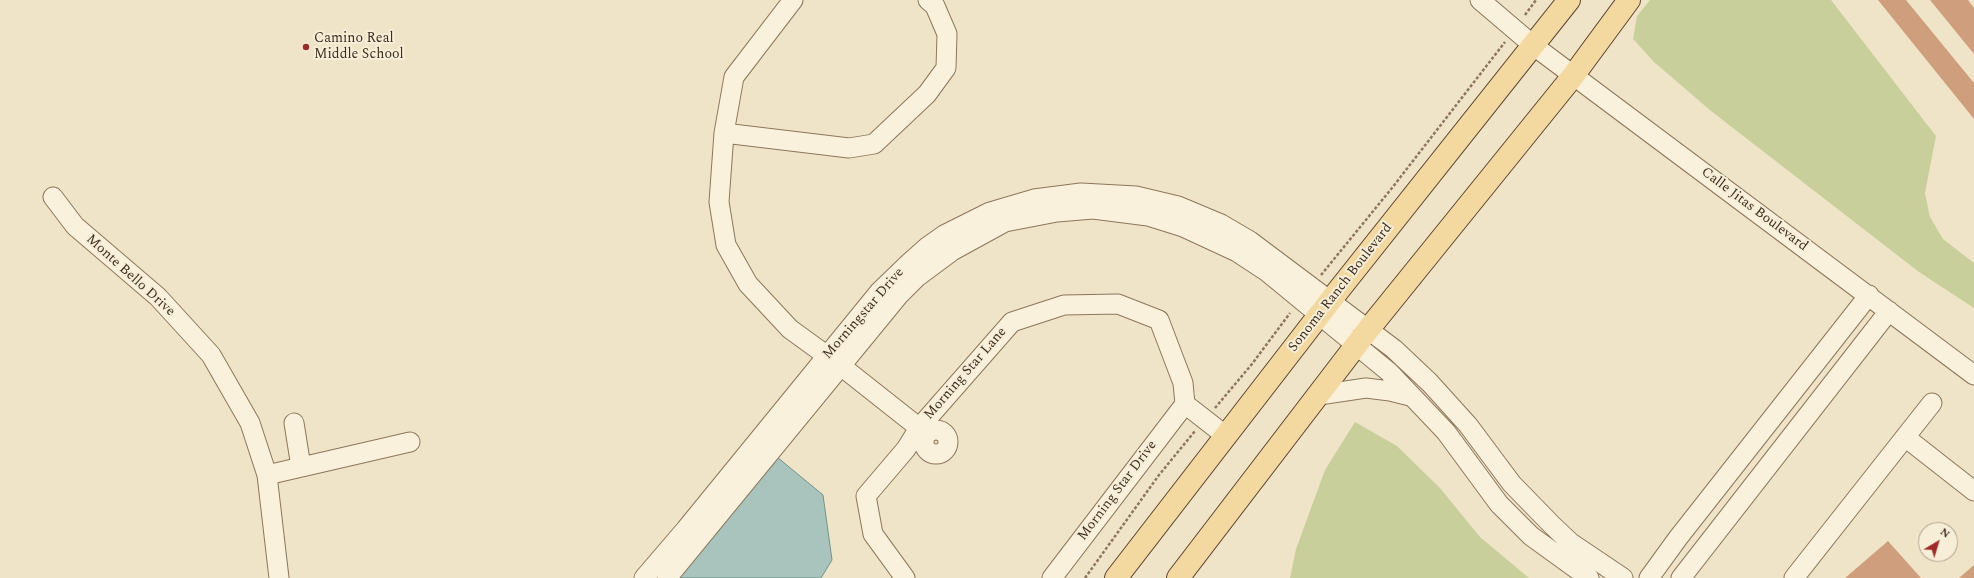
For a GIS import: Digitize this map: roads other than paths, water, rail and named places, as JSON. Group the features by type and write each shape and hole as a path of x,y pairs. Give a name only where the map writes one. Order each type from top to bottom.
{"main road":[{"name":"Sonoma Ranch Boulevard","path":"1116,578 1325,308 1569,0"},
{"path":"1178,578 1362,338 1573,76 1629,0"}],"street":[{"name":"Morning Star Lane","path":"793,0 734,77 724,133 719,202 726,245 748,284 790,329 834,361 923,431"},
{"path":"724,133 849,148 874,144 927,94 946,68 947,34 935,6 928,0"},
{"name":"Calle Jitas Boulevard","path":"1480,0 1534,46 1573,76 1869,295 1974,375"},
{"name":"Morningstar Drive","path":"668,578 834,361 880,292 927,247 968,222 990,212 1014,204 1058,195 1081,193 1136,196 1178,206 1199,214 1236,232 1250,242 1325,308 1362,338"},
{"name":"Monte Bello Drive","path":"53,197 75,226 158,297 211,355 250,422 267,475 278,578"},
{"path":"1649,578 1692,520 1869,295"},
{"name":"Morning Star Lane","path":"905,578 873,534 866,496 923,431 1012,322 1064,305 1118,304 1159,320 1183,383 1185,404"},
{"path":"1681,578 1889,310"},
{"path":"1362,338 1410,396 1452,440 1499,504 1531,536 1590,578"},
{"path":"1362,338 1394,349 1425,378 1470,428 1512,484 1552,525 1571,543 1623,578"},
{"name":"Morningstar Drive","path":"644,578 834,361"},
{"path":"1319,395 1366,388 1390,391 1410,396"},
{"path":"1794,578 1932,403"},
{"path":"1185,404 1226,436"},
{"name":"Morning Star Drive","path":"1052,578 1185,404"},
{"path":"294,423 301,467"},
{"path":"1452,440 1470,428"},
{"path":"1905,437 1974,492"},
{"path":"267,475 410,442"}],"water":[{"path":"777,457 823,495 832,560 821,578 678,578"}],"place":[{"name":"Camino Real Middle School","path":"306,47"}]}
